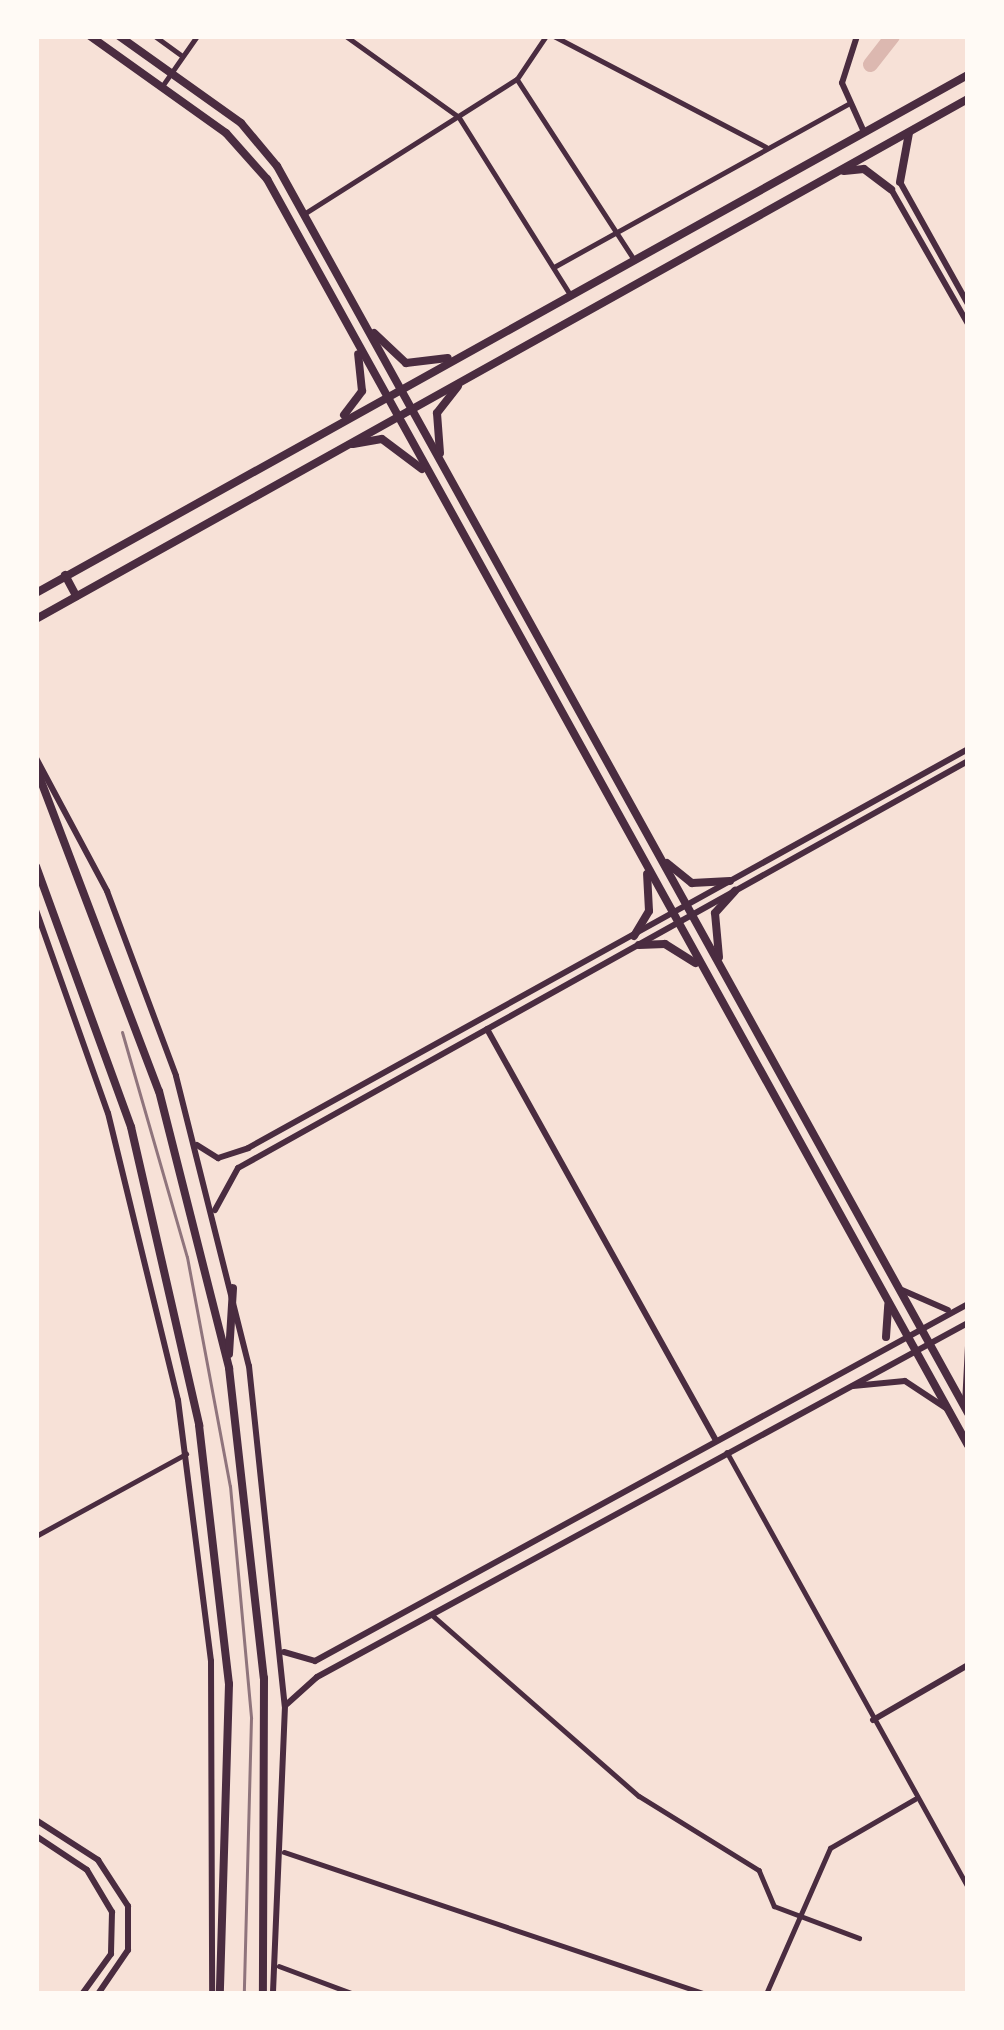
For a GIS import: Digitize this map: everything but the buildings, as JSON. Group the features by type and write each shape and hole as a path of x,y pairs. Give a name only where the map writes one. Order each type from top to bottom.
{"main road":[{"path":"90,36 257,164 968,1445"},
{"path":"119,36 254,136 304,214 967,1411"},
{"path":"857,36 842,68 848,104 864,132"},
{"path":"36,590 968,75"},
{"path":"38,618 968,99"},
{"path":"910,131 895,185 968,324"},
{"path":"836,172 864,169 895,185 968,304"},
{"path":"364,323 406,363 466,352"},
{"path":"326,429 362,391 349,329"},
{"path":"443,466 437,413 475,371"},
{"path":"340,448 384,440 432,480"},
{"path":"60,578 76,596"},
{"path":"725,975 714,922 733,886 968,749"},
{"path":"36,758 107,892 197,1145 233,1288 282,1648 284,1852 274,1994"},
{"path":"197,1145 236,1154 968,760"},
{"path":"36,768 159,1091 229,1368 264,1678 263,1994"},
{"path":"656,850 692,883 733,886"},
{"path":"215,1210 238,1168 636,940 652,893 641,856"},
{"path":"36,866 131,1127 199,1425 229,1684 216,1994"},
{"path":"36,910 109,1113 186,1454 216,1753 216,1994"},
{"path":"636,940 677,948 712,984"},
{"path":"487,1029 716,1441"},
{"path":"229,1368 233,1288"},
{"path":"899,1288 927,1308 964,1306"},
{"path":"861,1361 886,1336 886,1298"},
{"path":"282,1648 309,1664 964,1306"},
{"path":"285,1706 375,1645 968,1323"},
{"path":"967,1411 968,1346"},
{"path":"844,1389 905,1381 949,1410"},
{"path":"368,1632 375,1645"},
{"path":"873,1720 968,1665"},
{"path":"36,1820 98,1860 128,1906 128,1950 98,1994"},
{"path":"36,1835 86,1870 112,1912 111,1954 82,1994"}],"street":[{"path":"155,36 183,56"},
{"path":"161,88 197,36"},
{"path":"346,36 459,117 570,294"},
{"path":"304,214 517,79 550,36 766,147"},
{"path":"517,79 634,259"},
{"path":"554,267 848,104"},
{"path":"727,1452 915,1799 968,1886"},
{"path":"36,1536 186,1454"},
{"path":"431,1614 639,1796 759,1870 792,1918 859,1938"},
{"path":"766,1994 792,1918 830,1849 915,1799"},
{"path":"284,1852 707,1994"},
{"path":"279,1966 354,1994"}],"waterway":[{"path":"870,64 892,36"}],"railway":[{"path":"122,1032 187,1257 230,1486 251,1718 244,1994"}]}
